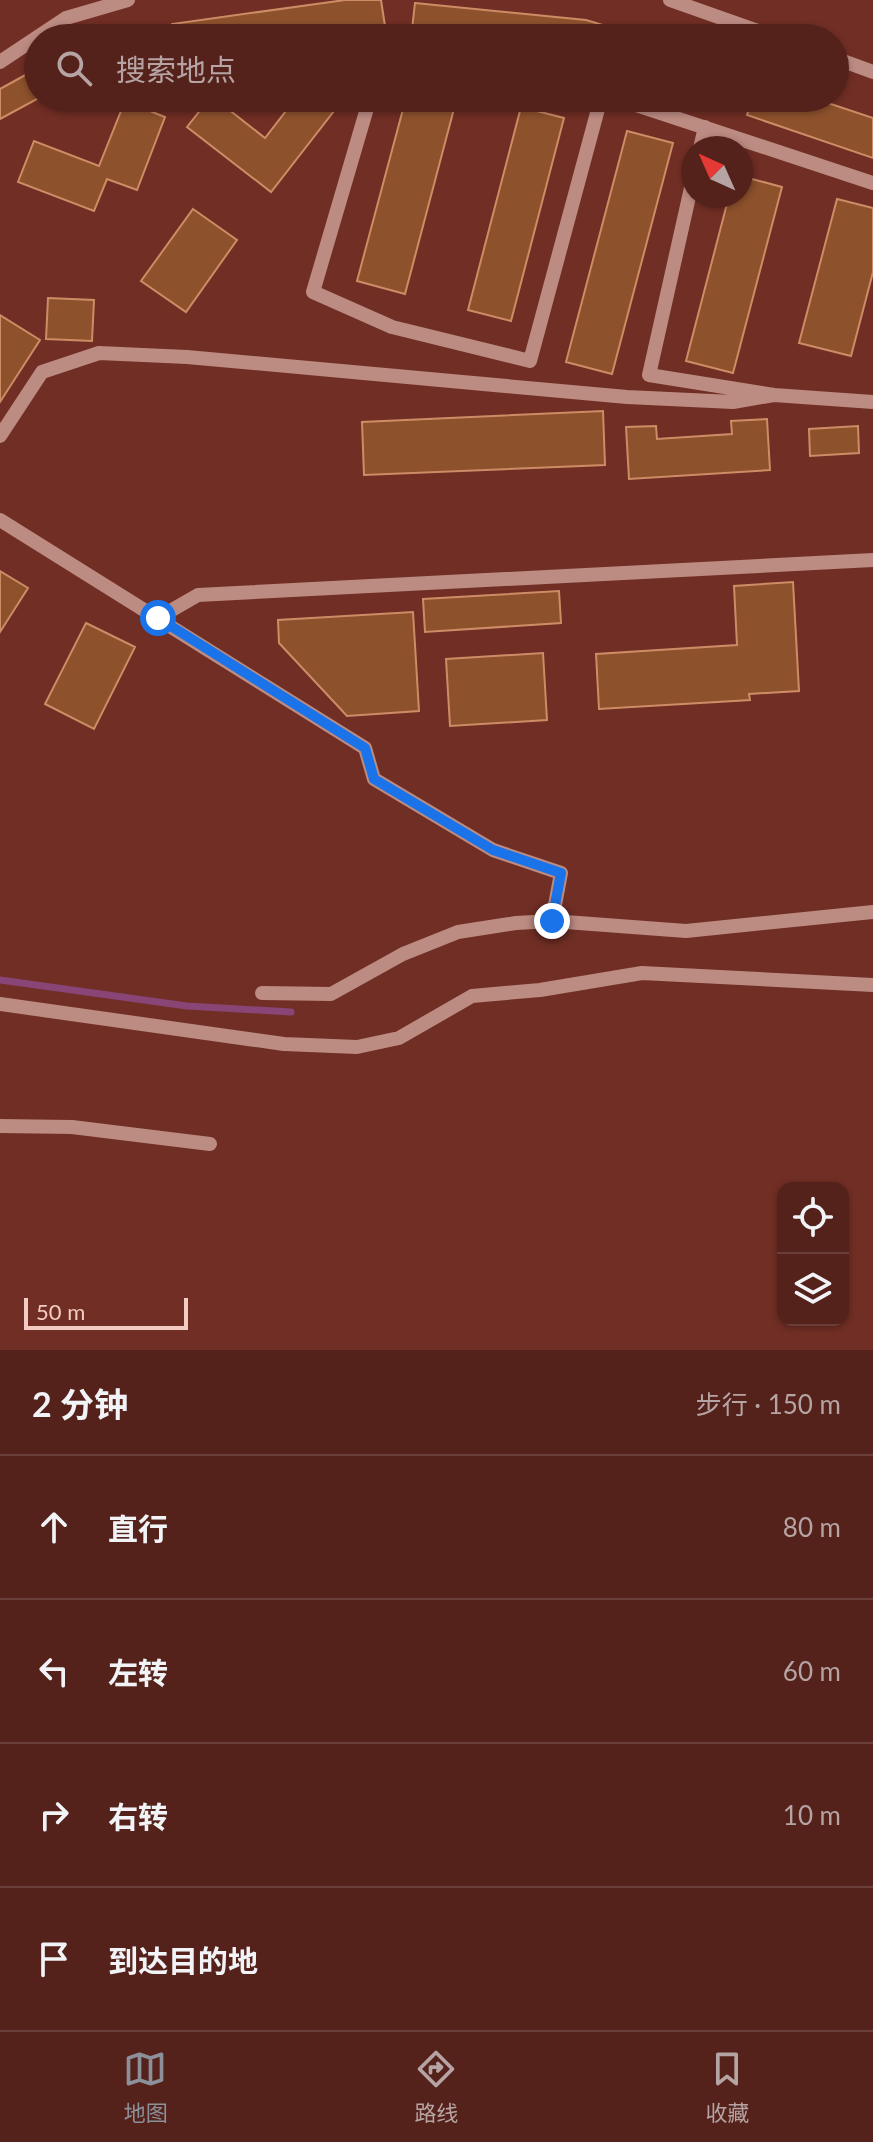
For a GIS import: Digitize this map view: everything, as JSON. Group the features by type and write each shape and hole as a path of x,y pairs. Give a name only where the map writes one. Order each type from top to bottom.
{"street":[{"path":"57,24 66,18 128,0"},
{"path":"670,0 738,24"},
{"path":"0,62 24,46"},
{"path":"849,63 873,72"},
{"path":"366,112 313,292 392,327 530,361 597,112"},
{"path":"658,112 873,183"},
{"path":"703,136 705,127"},
{"path":"686,208 649,375 774,395 873,402"},
{"path":"0,436 42,372 99,353 187,357 627,397 733,402 774,395"},
{"path":"0,520 365,748 374,779 493,850 561,873 552,921"},
{"path":"158,618 198,595 873,560"},
{"path":"262,993 331,994 403,954 458,932 552,921 686,931 873,912"},
{"path":"0,1004 284,1044 357,1047 399,1038 472,996 540,990 642,973 873,985"},
{"path":"0,1126 72,1127 210,1144"}],"building":[{"path":"345,0 381,0 385,24 172,24"},
{"path":"415,3 586,20 599,24 413,24"},
{"path":"24,76 24,106 0,119 0,89"},
{"path":"849,110 873,118 873,158 747,115 748,112"},
{"path":"121,112 152,112 165,117 137,190 107,179 94,211 18,182 34,141 99,166"},
{"path":"199,112 232,112 265,138 285,112 333,112 271,192 187,127"},
{"path":"402,112 453,112 405,294 357,281"},
{"path":"520,112 541,112 564,118 511,321 468,310"},
{"path":"627,131 673,143 612,374 566,362"},
{"path":"753,179 782,187 733,373 686,361 726,208 753,208"},
{"path":"837,199 873,208 873,272 851,356 799,343"},
{"path":"193,209 237,240 186,312 141,281"},
{"path":"48,298 94,300 92,341 46,339"},
{"path":"0,315 40,340 0,402"},
{"path":"603,411 605,465 364,475 362,422"},
{"path":"767,419 770,470 629,479 626,427 656,426 657,439 732,434 731,421"},
{"path":"858,426 859,453 810,456 809,429"},
{"path":"0,571 28,588 0,632"},
{"path":"793,582 799,691 749,694 750,700 599,709 596,654 737,645 734,586"},
{"path":"559,591 561,623 425,632 423,599"},
{"path":"413,612 419,711 347,716 279,643 278,620"},
{"path":"86,623 135,647 94,729 45,704"},
{"path":"543,653 547,720 450,726 446,659"}],"waterway":[{"path":"0,980 187,1006 291,1012"}],"route":[{"path":"158,618 365,748 374,779 493,850 561,873 552,921"}]}
